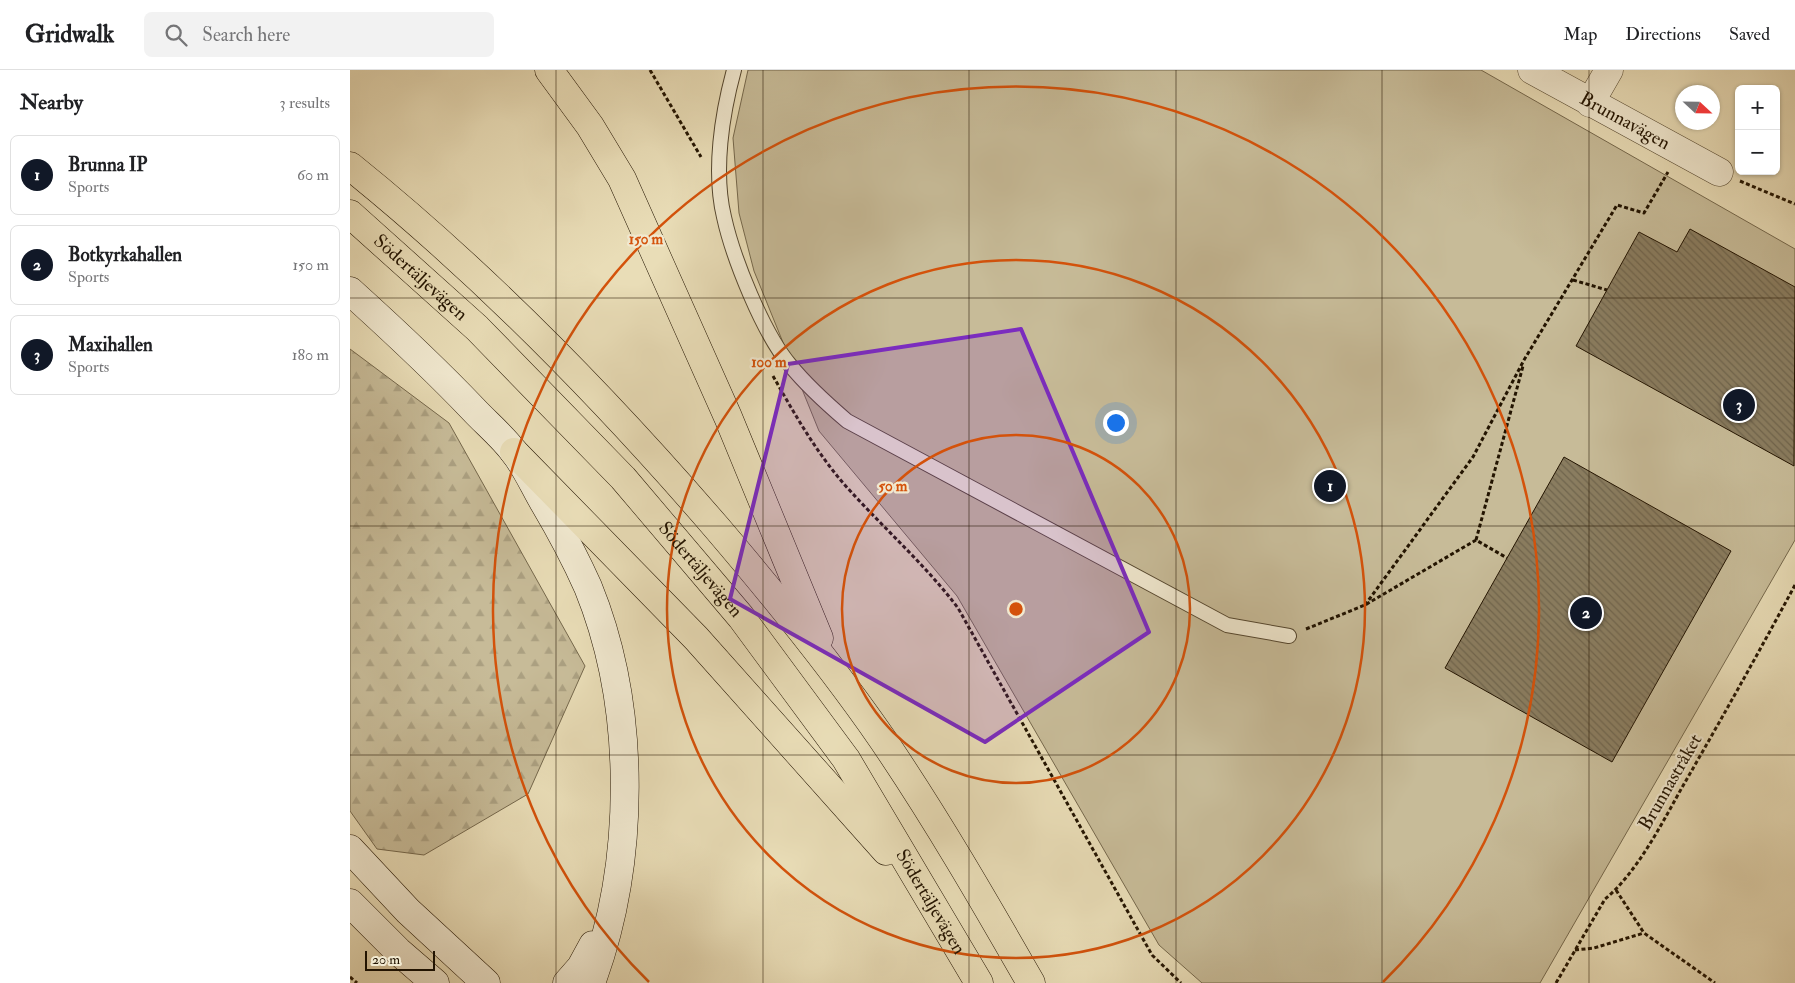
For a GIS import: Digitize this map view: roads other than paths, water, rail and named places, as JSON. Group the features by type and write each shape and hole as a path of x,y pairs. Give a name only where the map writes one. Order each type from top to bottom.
{"highway":[{"path":"549,70 590,126 622,179 634,204 728,417 833,672"},
{"path":"350,166 502,300 651,452 769,590 883,740 978,890 1031,983"},
{"name":"Södertäljevägen","path":"350,214 477,328 616,471 741,617 846,759 940,914 979,983"},
{"path":"514,452 696,638 844,802 940,914"}],"main road":[{"name":"Brunnavägen","path":"1532,70 1719,172"},
{"path":"1590,103 1609,70"},
{"path":"350,291 424,357 514,452 566,540 588,588 605,640 618,703 625,767 623,830 615,893 603,952 591,983"},
{"path":"350,849 408,911 486,983"},
{"path":"567,983 581,967 591,950 615,893"},
{"path":"350,902 398,951 435,983"},
{"path":"461,960 503,983"}],"lane":[{"path":"734,70 724,109 720,153 724,216 742,270 764,324 788,364 816,395 847,420 1227,625 1289,636"}],"place":[{"name":"Maxihallen","path":"1739,405"},
{"name":"Brunna IP","path":"1330,486"},
{"name":"Botkyrkahallen","path":"1586,613"}]}
